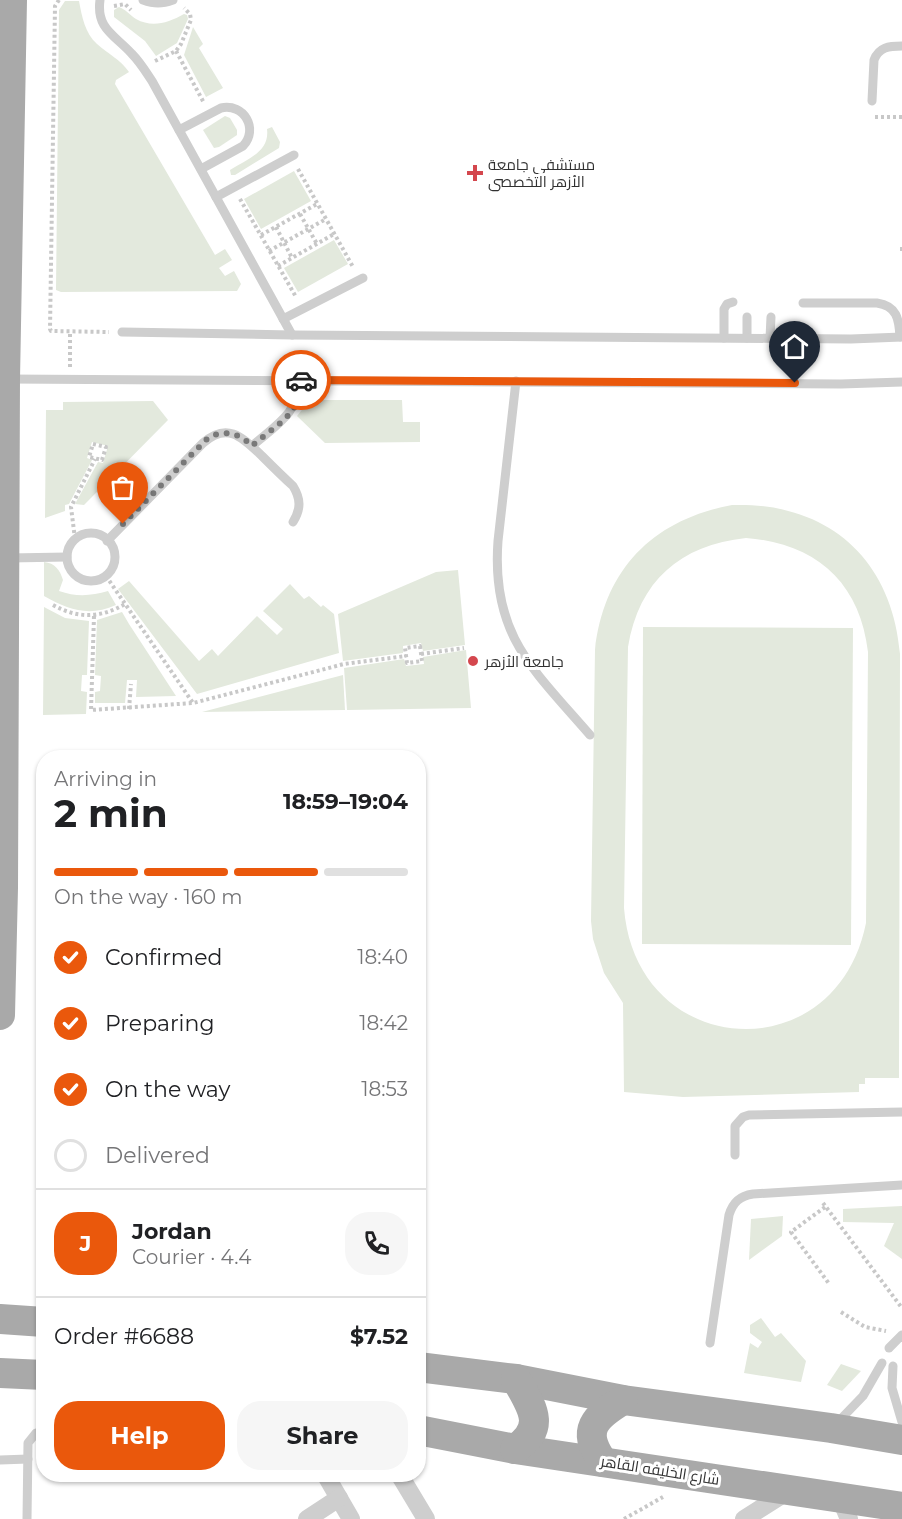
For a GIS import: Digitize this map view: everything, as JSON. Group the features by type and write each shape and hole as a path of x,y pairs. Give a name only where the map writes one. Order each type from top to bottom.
{"main road":[{"path":"0,1015 5,379 4,160 12,0"},
{"path":"0,1318 36,1321"},
{"path":"426,1368 516,1379 623,1400 831,1428 902,1440"},
{"path":"0,1373 36,1375"},
{"path":"515,1449 528,1439 535,1421 532,1408 516,1379"},
{"path":"603,1462 592,1442 592,1428 599,1416 623,1400"},
{"name":"شارع الخليفه القاهر","path":"426,1432 515,1449 790,1490 844,1508 902,1508"}],"street":[{"path":"330,1482 351,1519"},
{"path":"404,1482 426,1519"},
{"path":"744,1519 790,1490"},
{"path":"308,1519 339,1498"}],"lane":[{"path":"100,0 99,15 102,25 142,67 174,120 292,335"},
{"path":"143,0 153,4 164,4 173,0"},
{"path":"872,101 876,55 887,47 902,46"},
{"path":"179,130 228,107 242,112 249,124 251,132 249,140 243,146 201,169"},
{"path":"219,201 294,159"},
{"path":"281,315 363,278"},
{"path":"724,338 724,309 727,304 733,302"},
{"path":"122,332 850,339 901,337 898,316 886,305 804,303"},
{"path":"747,316 747,338"},
{"path":"770,338 771,316"},
{"path":"5,379 841,384 902,382"},
{"path":"252,446 294,406 299,394 301,379"},
{"path":"516,381 498,541 498,587 502,609 519,648 531,666 590,735"},
{"path":"107,541 208,438 220,433 240,436 292,486 298,494 300,504 298,513 292,522"},
{"path":"95,534 107,541 113,550 114,561 106,576 89,581 73,574 68,566 67,557 75,539 95,534"},
{"path":"4,558 67,557"},
{"path":"735,1155 735,1126 738,1121 749,1115 902,1112"},
{"path":"710,1343 729,1215 732,1207 745,1195 902,1185"},
{"path":"893,1349 899,1335"},
{"path":"831,1428 854,1408 872,1384 882,1363"},
{"path":"893,1366 892,1388 902,1422"},
{"path":"872,1384 892,1388"},
{"path":"27,1519 28,1443 31,1437 36,1435"},
{"path":"0,1460 28,1459"}],"path":[{"path":"59,0 55,6 50,329 51,331 70,332 122,332"},
{"path":"110,11 112,7 120,4 125,4 133,11"},
{"path":"152,55 156,62 176,51 184,37 190,17 183,7 175,14"},
{"path":"176,51 205,104"},
{"path":"174,120 212,100"},
{"path":"294,159 354,268 345,274"},
{"path":"219,201 238,196 298,300 281,315"},
{"path":"261,236 317,204"},
{"path":"300,214 316,244"},
{"path":"251,261 326,219"},
{"path":"276,227 292,258"},
{"path":"278,266 334,234"},
{"path":"69,378 70,332"},
{"path":"93,444 106,447 102,460 95,459 89,457 93,444"},
{"path":"75,539 70,507 95,459"},
{"path":"106,576 193,703"},
{"path":"53,605 72,614 94,616 105,614 126,603"},
{"path":"94,616 91,710 193,703 344,664 406,656"},
{"path":"420,646 421,654 422,661 407,663 405,648 420,646"},
{"path":"421,654 464,648"},
{"path":"129,709 131,684"},
{"path":"813,1191 902,1308"},
{"path":"825,1207 791,1232 830,1285"},
{"path":"841,1312 866,1327 899,1335"}],"shaded area":[{"path":"65,1 79,1 90,35 129,72 116,80 115,84 215,255 225,249 232,260 219,268 225,276 234,271 241,284 237,291 61,292 56,290 59,10"},
{"path":"119,7 142,22 154,24 166,22 184,14 188,19 177,43 156,56 145,41 114,17 114,10"},
{"path":"193,27 203,44 199,48 223,88 206,97 184,55"},
{"path":"225,116 230,118 237,130 237,135 214,148 203,130"},
{"path":"272,127 280,142 279,148 235,175 231,175 230,170 261,149 265,144 267,129"},
{"path":"294,171 311,201 261,229 244,199"},
{"path":"334,240 348,264 298,292 284,268"},
{"path":"310,400 402,400 403,422 420,422 420,442 325,443 297,416"},
{"path":"153,401 168,420 84,505 75,504 98,462 103,463 108,446 92,442 87,458 92,460 69,504 65,505 65,511 45,518 46,410 63,410 63,402"},
{"path":"732,505 766,507 797,514 825,526 849,542 868,564 884,590 894,620 900,654 899,1078 865,1078 865,1084 859,1084 859,1092 683,1097 624,1092 623,1003 604,973 593,939 591,921 595,650 600,621 621,573 637,553 656,536 704,512","holes":["746,538 771,541 813,558 830,571 844,586 855,605 863,627 868,652 866,923 847,972 817,1005 779,1024 738,1029 698,1019 663,996 637,958 624,908 628,647 642,603 666,570 683,558 722,542"]},
{"path":"44,562 54,565 60,573 63,580 59,591 84,595 108,591 116,605 97,611 79,610 44,596"},
{"path":"458,570 465,645 423,651 421,643 403,646 403,653 343,661 338,614 436,572"},
{"path":"129,581 199,661 212,649 218,656 257,616 277,635 283,629 263,611 290,584 304,599 309,596 321,607 323,605 334,614 339,653 197,694 118,589"},
{"path":"44,607 65,618 89,621 87,675 82,675 81,691 87,692 86,714 43,715"},
{"path":"122,612 176,696 136,697 137,680 127,680 125,703 95,703 95,692 100,691 101,676 95,675 97,620"},
{"path":"643,627 853,628 851,945 642,944"},
{"path":"466,650 471,708 347,710 344,668 404,659 406,666 424,664 423,657"},
{"path":"343,675 345,710 202,712"},
{"path":"902,1206 902,1259 884,1246 894,1223 843,1222 843,1209"},
{"path":"783,1216 782,1236 749,1260 751,1219"},
{"path":"761,1318 775,1337 781,1333 806,1361 801,1382 744,1373 750,1343 758,1348 762,1342 750,1333 750,1325"},
{"path":"841,1364 861,1371 842,1391 827,1385"}],"way so far":[{"path":"123,524 208,438 227,432 240,436 252,446 294,406 298,400 301,380"}],"place":[{"name":"مستشفى جامعة الأزهر التخصصى","path":"475,173"},
{"name":"جامعة الأزهر","path":"473,661"}],"route":[{"path":"301,380 795,383"}]}
